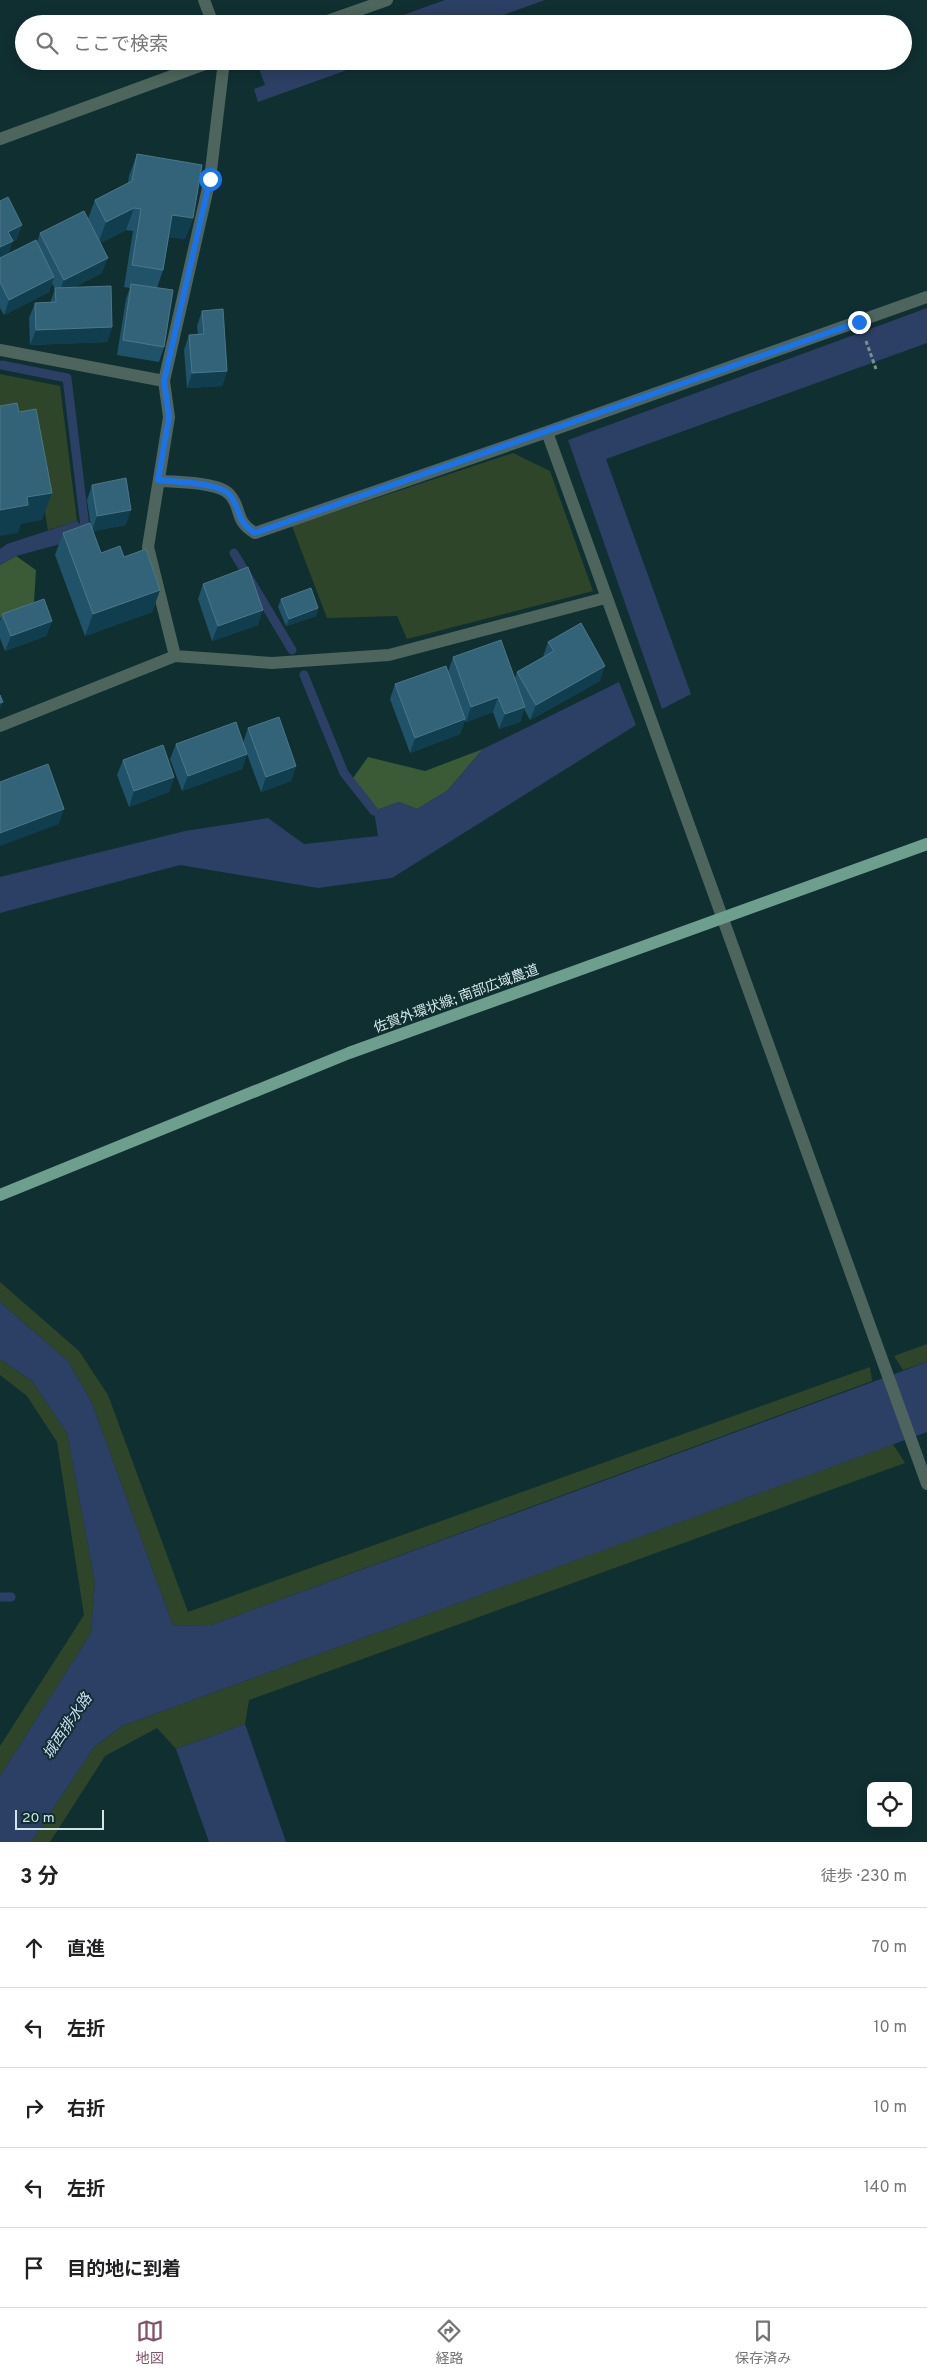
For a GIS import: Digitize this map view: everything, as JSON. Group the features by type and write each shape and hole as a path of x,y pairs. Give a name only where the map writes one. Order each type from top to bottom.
{"main road":[{"name":"佐賀外環状線; 南部広域農道","path":"0,1195 349,1053 927,844"}],"street":[{"path":"204,0 210,15"},
{"path":"344,15 387,0"},
{"path":"0,139 188,70"},
{"path":"176,656 148,547 169,417 164,381 210,179 223,70"},
{"path":"158,480 222,488 232,496 244,527 255,533 927,297"},
{"path":"1,348 164,381"},
{"path":"547,432 605,598 927,1484"},
{"path":"0,726 176,656 272,662 389,654 605,598"}],"path":[{"path":"859,322 876,369"}],"green space":[{"path":"0,374 60,386 77,521 48,530 28,415 0,418"},
{"path":"513,453 550,471 593,591 407,639 397,616 327,618 292,526"},
{"path":"16,556 36,570 34,602 0,618 0,565"},
{"path":"483,749 447,791 417,809 399,802 374,811 348,785 368,757 425,771"},
{"path":"0,1282 79,1351 108,1395 188,1612 870,1367 872,1381 211,1625 173,1626 92,1403 68,1361 0,1302"},
{"path":"927,1344 927,1362 903,1370 894,1356"},
{"path":"0,1359 32,1381 67,1433 95,1583 91,1633 0,1776 0,1746 84,1615 57,1442 27,1396 0,1375"},
{"path":"893,1444 905,1463 249,1700 245,1724 176,1749 157,1728 105,1756 50,1842 31,1842 94,1747 122,1726"}],"water":[{"path":"445,0 545,0 503,15 403,15"},
{"path":"259,70 347,70 258,102 254,89 265,85"},
{"path":"927,308 927,343 606,459 691,694 662,709 568,440"},
{"path":"77,521 90,536 16,556 0,565 0,549 7,544"},
{"path":"619,682 636,725 392,878 318,888 180,865 0,913 0,877 185,831 268,818 304,844 378,836 374,811 399,802 417,809 447,791 483,749"},
{"name":"城西排水路","path":"0,1302 68,1361 92,1403 173,1626 211,1625 927,1362 927,1432 122,1726 94,1747 31,1842 0,1842 0,1776 91,1633 95,1583 67,1433 32,1381 0,1359"},
{"path":"245,1724 286,1842 209,1842 176,1749"}],"building":[{"path":"137,154 202,165 193,218 172,215 163,270 132,265 141,209 134,208 106,222 95,200 132,181"},
{"path":"8,197 22,225 8,232 13,241 0,247 0,201"},
{"path":"84,211 108,258 64,280 40,233"},
{"path":"36,240 54,277 9,300 0,282 0,258"},
{"path":"131,284 173,290 164,347 123,340"},
{"path":"111,286 112,327 36,330 35,303 56,302 55,288"},
{"path":"223,309 227,371 192,373 189,335 204,334 202,311"},
{"path":"17,403 19,412 36,409 52,493 27,497 28,505 0,510 0,406"},
{"path":"126,478 131,510 97,516 92,485"},
{"path":"90,523 101,553 120,546 124,557 146,549 160,590 93,614 63,533"},
{"path":"248,567 263,610 218,626 203,584"},
{"path":"311,588 318,608 289,619 281,599"},
{"path":"44,599 52,621 11,636 2,614"},
{"path":"581,623 605,666 536,705 517,672 554,651 548,642"},
{"path":"501,640 525,707 505,714 498,697 471,707 453,657"},
{"path":"446,666 465,719 415,738 395,684"},
{"path":"279,717 296,766 266,777 248,728"},
{"path":"236,722 247,754 188,776 176,744"},
{"path":"163,745 174,777 134,791 123,760"},
{"path":"48,764 64,809 0,833 0,782"}],"waterway":[{"path":"2,365 67,378 85,527 77,530"},
{"path":"234,553 292,650"},
{"path":"304,675 344,773 374,811"},
{"path":"0,1597 11,1597"}],"route":[{"path":"210,179 164,381 169,417 158,480 222,488 232,496 244,527 255,533 859,322"}]}
